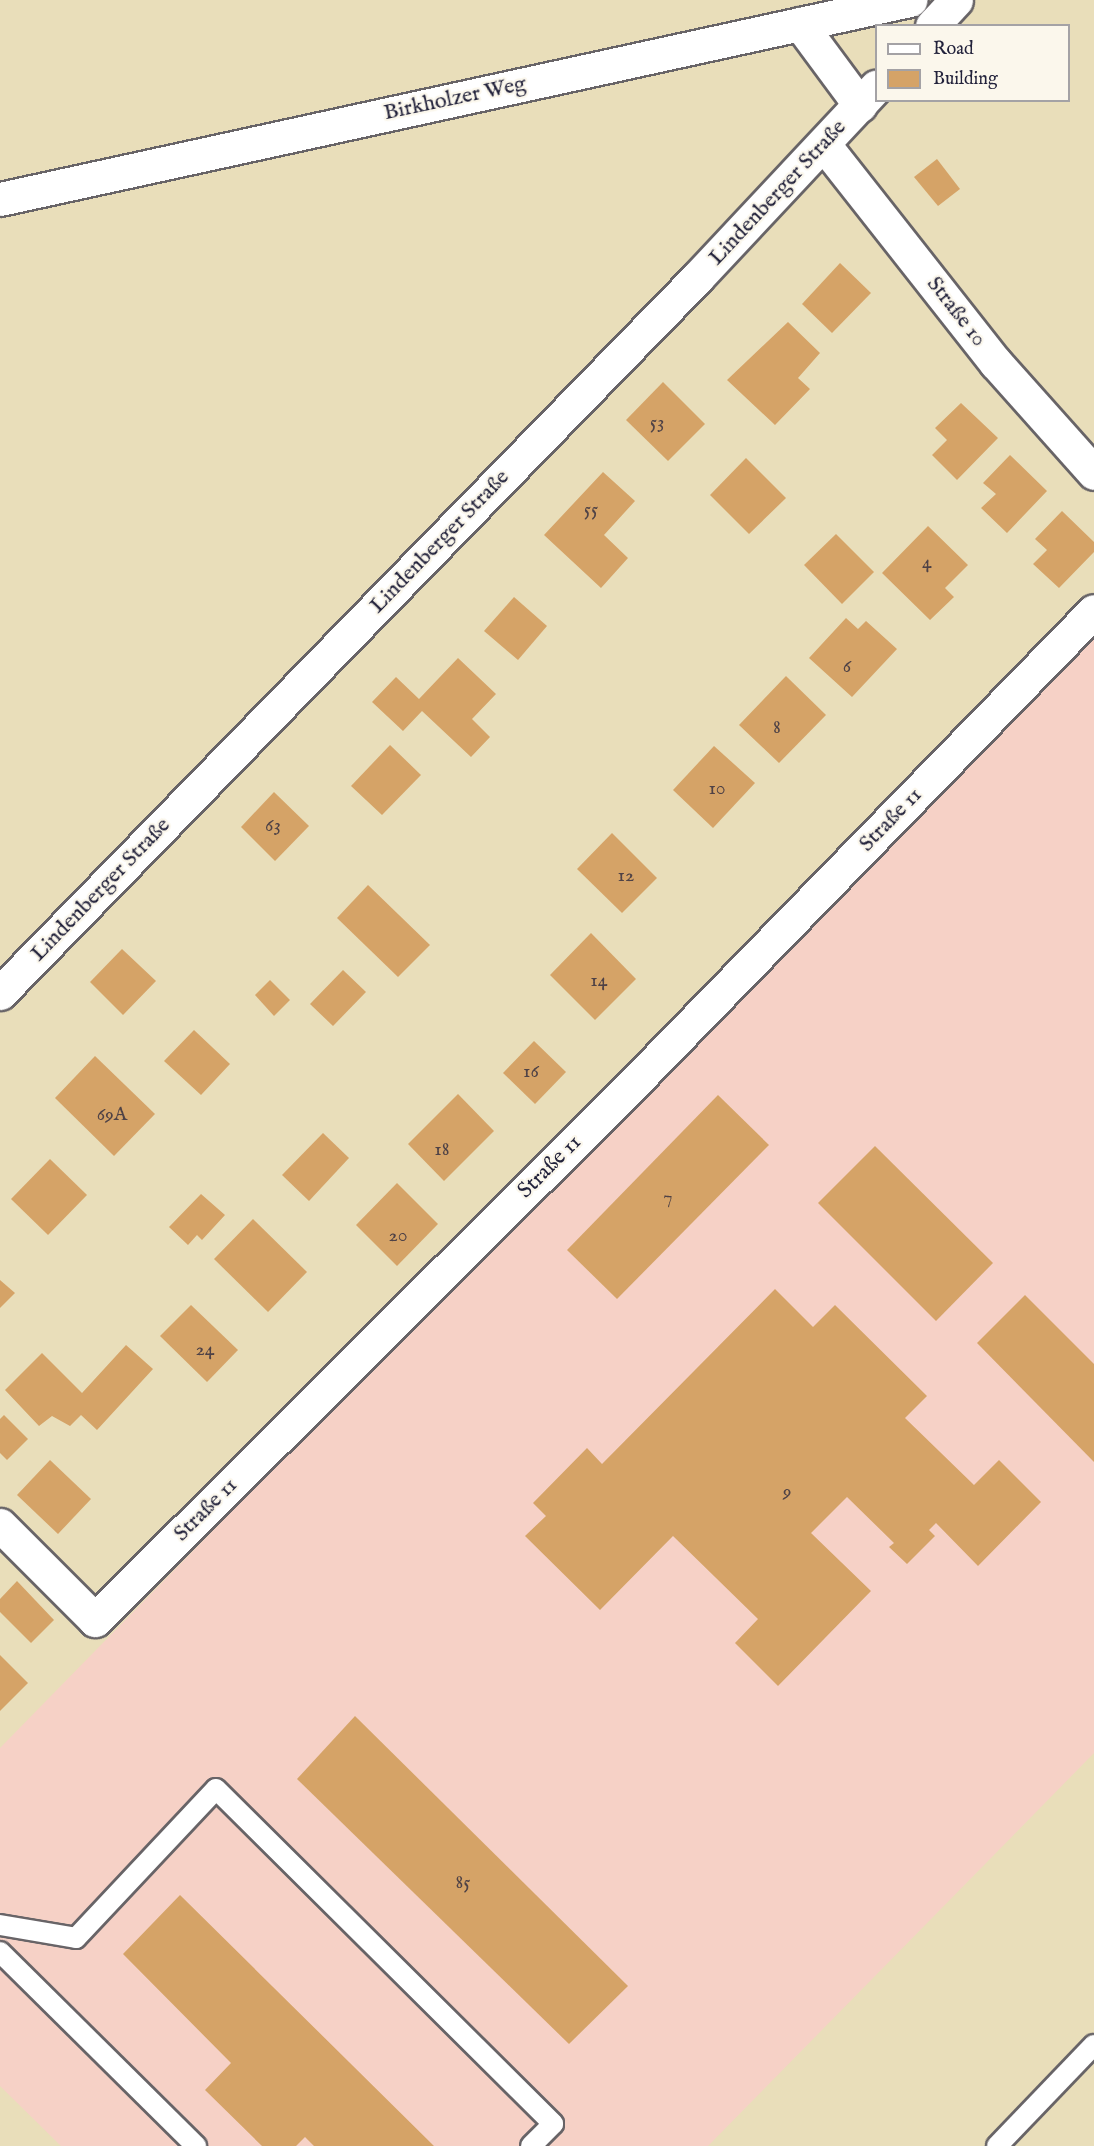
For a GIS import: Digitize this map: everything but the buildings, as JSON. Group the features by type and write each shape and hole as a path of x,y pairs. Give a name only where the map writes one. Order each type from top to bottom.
{"street":[{"name":"Birkholzer Weg","path":"0,199 910,0"},
{"path":"800,24 868,96"},
{"name":"Lindenberger Straße","path":"0,993 825,146 868,96"},
{"name":"Straße 10","path":"825,146 996,363 1094,473"},
{"name":"Straße 11","path":"0,1525 95,1620 633,1084 1094,611"}],"lane":[{"path":"0,1925 76,1938 216,1789 553,2124 531,2146"},
{"path":"0,1952 196,2146"},
{"path":"998,2146 1094,2045"}],"shaded area":[{"path":"1094,631 1094,1753 708,2146 61,2146 0,2086 0,1748"}]}
